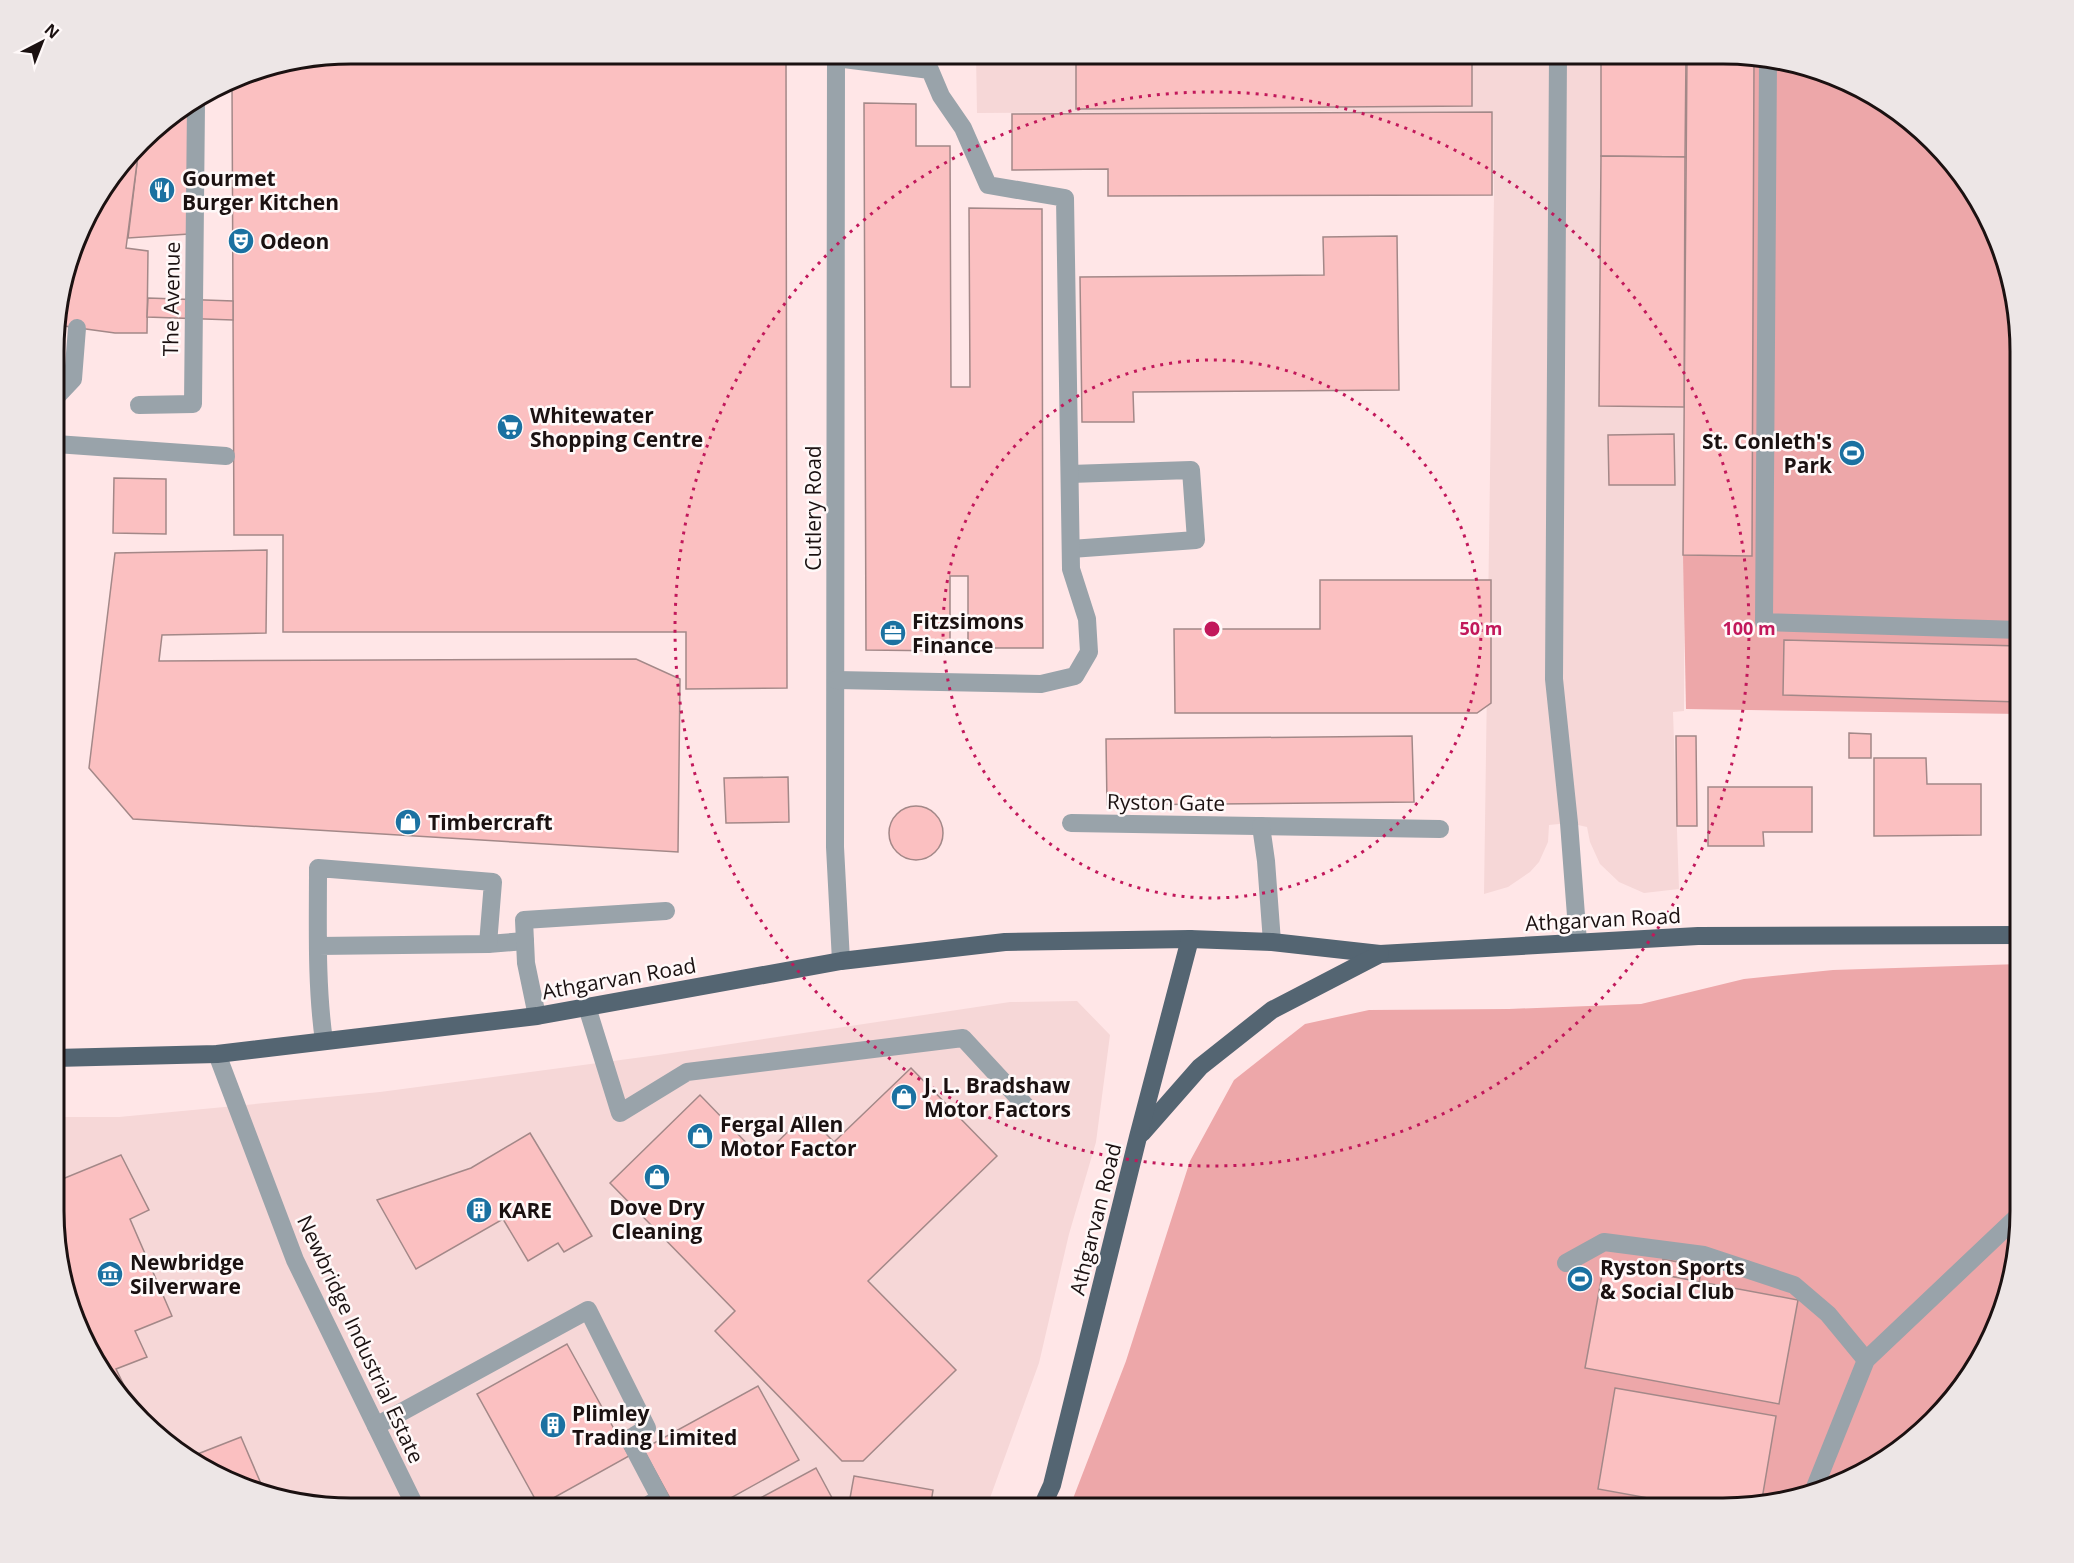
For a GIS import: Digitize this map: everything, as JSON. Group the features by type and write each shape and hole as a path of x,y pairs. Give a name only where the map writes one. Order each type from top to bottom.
{"main road":[{"name":"Athgarvan Road","path":"64,1058 218,1054 537,1016 842,961 1005,942 1190,939 1272,942 1380,954 1698,936 2010,935"},
{"name":"Athgarvan Road","path":"1046,1498 1052,1485 1138,1137 1190,939"},
{"path":"1138,1137 1200,1067 1272,1010 1380,954"}],"street":[{"name":"Cutlery Road","path":"836,64 835,847 842,961"},
{"path":"836,680 1041,684 1075,676 1089,652 1087,619 1071,569 1065,198 988,185 963,128 941,96 930,70 890,64"},
{"path":"1558,64 1554,679 1569,823 1578,942"},
{"path":"1768,68 1764,622 2010,630"},
{"name":"The Avenue","path":"139,405 193,404 195,111"},
{"path":"64,389 73,379 77,328"},
{"path":"64,445 226,456"},
{"path":"1070,474 1191,470 1196,540 1071,549"},
{"name":"Ryston Gate","path":"1071,823 1440,829"},
{"path":"1261,826 1272,942"},
{"path":"324,1041 318,1001 318,868 494,882 488,944"},
{"path":"537,1016 526,963 524,920 666,911"},
{"path":"318,946 488,944 525,941"},
{"path":"587,1007 620,1113 687,1072 963,1038 1025,1105"},
{"name":"Newbridge Industrial Estate","path":"218,1054 295,1260 376,1426 408,1498"},
{"path":"1817,1482 1866,1360 2009,1224"},
{"path":"1566,1263 1604,1242 1714,1258 1794,1285 1828,1314 1866,1360"},
{"path":"376,1426 588,1310 647,1428 629,1439 660,1498"}],"shaded area":[{"path":"976,64 1686,64 1684,711 1673,712 1679,889 1644,893 1619,882 1600,864 1590,842 1587,827 1569,823 1549,825 1548,842 1539,862 1530,872 1508,887 1484,894 1494,195 1493,111 977,113"},
{"name":"St. Conleth's Park","path":"1687,64 1741,65 1779,70 1815,80 1850,94 1882,113 1912,136 1938,162 1961,192 1988,242 2004,295 2010,351 2010,714 1686,709 1683,555"},
{"name":"Ryston Sports & Social Club","path":"2010,964 2010,1212 2007,1249 2000,1286 1980,1339 1961,1371 1938,1401 1912,1427 1882,1450 1850,1469 1815,1483 1779,1493 1741,1498 1073,1498 1126,1361 1190,1161 1234,1080 1305,1024 1369,1010 1509,1009 1641,1004 1744,979 1833,970"},
{"path":"1077,1001 1110,1035 1096,1142 1069,1234 1039,1363 990,1498 333,1498 277,1489 242,1477 208,1460 162,1427 136,1401 113,1371 94,1339 74,1286 65,1230 64,1117 119,1117 380,1092 658,1055 1010,1002"}],"building":[{"name":"Whitewater Shopping Centre","path":"351,64 786,64 787,688 686,689 686,632 283,632 283,535 234,535 232,90 295,70"},
{"path":"1076,64 1472,64 1472,106 1076,109"},
{"path":"1601,64 1686,64 1685,157 1601,156"},
{"path":"1687,64 1754,66 1752,556 1683,555"},
{"path":"864,103 916,104 916,146 950,146 951,387 970,387 969,208 1042,209 1043,648 968,648 968,576 950,576 950,651 866,650"},
{"path":"1492,112 1492,195 1108,196 1108,169 1012,170 1012,114"},
{"name":"Gourmet Burger Kitchen","path":"191,114 189,234 128,238 137,161 162,136"},
{"path":"1601,156 1685,157 1684,407 1599,406"},
{"path":"137,161 126,248 148,251 147,333 115,333 66,326 67,314 74,277 94,224 113,192"},
{"path":"1397,236 1399,390 1133,392 1134,422 1082,422 1080,277 1324,275 1323,237"},
{"path":"148,298 233,301 233,320 147,317"},
{"path":"1674,434 1675,485 1609,485 1608,435"},
{"path":"114,478 166,479 166,534 113,533"},
{"path":"267,550 266,633 162,635 159,661 636,659 680,679 678,852 133,819 89,768 115,553"},
{"path":"1320,580 1491,580 1491,703 1477,713 1175,713 1174,629 1320,629"},
{"path":"1784,640 2010,646 2010,702 1783,695"},
{"path":"1849,733 1871,734 1871,758 1849,758"},
{"path":"1412,736 1414,802 1107,805 1106,739"},
{"path":"1676,736 1696,736 1697,826 1677,826"},
{"path":"1874,758 1926,758 1927,784 1981,784 1981,835 1874,836"},
{"path":"788,777 789,822 726,823 724,778"},
{"path":"1708,787 1812,787 1812,832 1763,832 1764,846 1708,846"},
{"path":"916,806 926,808 935,814 941,823 943,833 941,843 935,852 926,858 916,860 906,858 897,852 891,843 889,833 891,823 897,814 906,808"},
{"path":"911,1068 997,1156 868,1281 956,1370 863,1461 842,1461 715,1331 735,1311 610,1183 700,1095 761,1158 806,1114 834,1142"},
{"name":"KARE","path":"530,1133 592,1236 564,1252 558,1243 528,1261 503,1219 416,1269 377,1200 471,1168"},
{"name":"Newbridge Silverware","path":"121,1155 149,1210 130,1219 172,1316 135,1331 147,1357 116,1369 125,1387 94,1339 74,1286 65,1230 64,1178"},
{"path":"1663,1259 1702,1267 1699,1282 1660,1274"},
{"path":"1604,1264 1798,1300 1779,1404 1585,1368"},
{"name":"Plimley Trading Limited","path":"567,1344 629,1456 553,1498 535,1498 477,1394"},
{"path":"758,1386 799,1460 731,1498 670,1498 643,1449"},
{"path":"1615,1388 1776,1416 1763,1496 1741,1498 1648,1498 1598,1489"},
{"path":"241,1437 261,1484 224,1469 198,1454"},
{"path":"816,1468 832,1498 760,1498"},
{"path":"854,1476 933,1490 932,1498 850,1498"}],"place":[{"name":"Gourmet Burger Kitchen","path":"162,190"},
{"name":"Odeon","path":"241,241"},
{"name":"Whitewater Shopping Centre","path":"510,427"},
{"name":"St. Conleth's Park","path":"1852,453"},
{"name":"Fitzsimons Finance","path":"893,633"},
{"name":"Timbercraft","path":"408,822"},
{"name":"J. L. Bradshaw Motor Factors","path":"904,1097"},
{"name":"Fergal Allen Motor Factor","path":"700,1136"},
{"name":"Dove Dry Cleaning","path":"657,1177"},
{"name":"KARE","path":"479,1210"},
{"name":"Newbridge Silverware","path":"110,1274"},
{"name":"Ryston Sports & Social Club","path":"1580,1279"},
{"name":"Plimley Trading Limited","path":"553,1425"}]}
